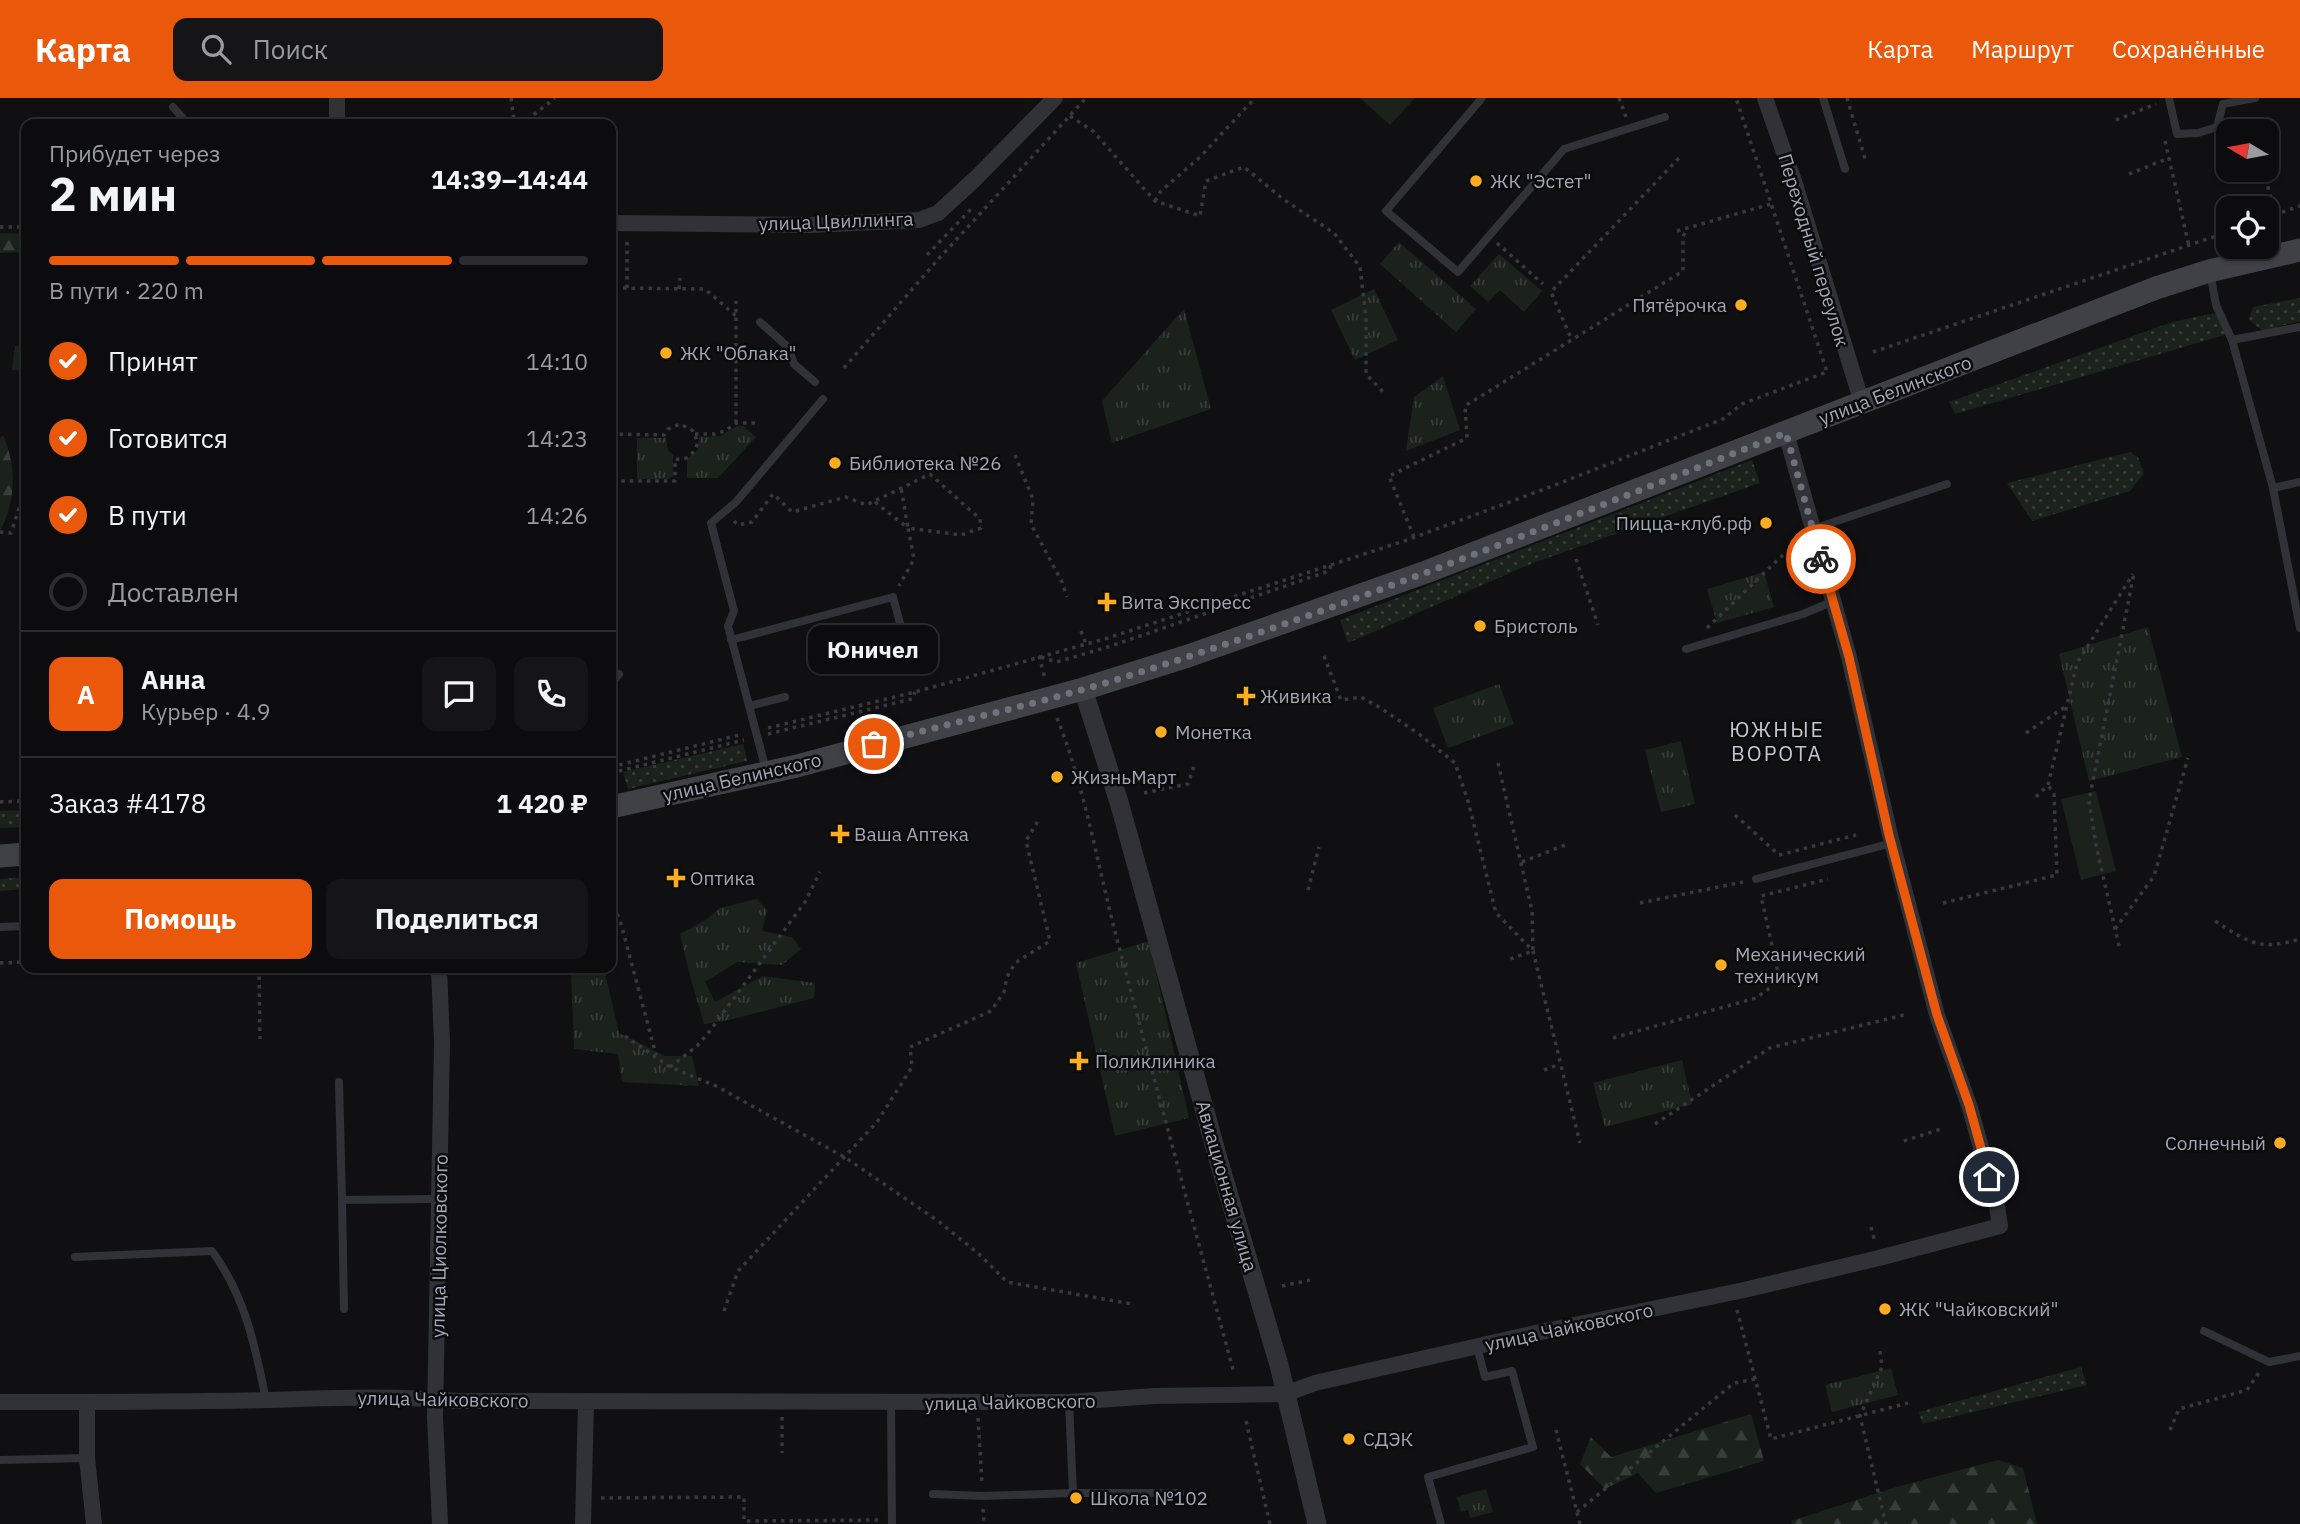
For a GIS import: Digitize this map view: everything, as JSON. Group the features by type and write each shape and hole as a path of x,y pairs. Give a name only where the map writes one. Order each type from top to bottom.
{"main road":[{"name":"улица Белинского","path":"616,807 766,773 1083,689 1329,608 2155,288 2209,271 2300,250"},
{"path":"0,856 21,854"}],"street":[{"path":"337,98 337,119"},
{"name":"улица Цвиллинга","path":"619,223 811,225 919,220 938,213 1055,98"},
{"name":"Переходный переулок","path":"1765,98 1795,184 1862,403"},
{"path":"1786,433 1849,657 1892,843"},
{"name":"Авиационная улица","path":"1083,689 1119,802 1285,1394 1317,1524"},
{"name":"улица Чайковского","path":"0,1402 266,1400 357,1396 458,1401 771,1401 891,1404 1069,1402 1154,1396 1285,1394 1315,1383 1744,1290 2000,1226 1993,1188 1969,1105 1937,1015 1892,843"},
{"name":"улица Циолковского","path":"439,973 442,1043 436,1399 440,1524"},
{"path":"87,1402 86,1458 94,1524"},
{"path":"583,1524 586,1402"}],"lane":[{"path":"1482,98 1386,211 1458,272 1564,149 1665,117"},
{"path":"1823,98 1845,169"},
{"path":"2169,98 2177,134 2198,133 2217,127 2219,101 2255,98"},
{"path":"173,107 183,119"},
{"path":"2209,271 2216,305 2232,340 2273,488 2300,628"},
{"path":"760,322 788,347 794,364 815,382"},
{"path":"2232,340 2300,327"},
{"path":"766,773 731,640 728,626 734,611 711,523 726,511 823,399"},
{"path":"2273,488 2300,482"},
{"path":"1812,530 1947,484"},
{"path":"731,640 893,597 901,627"},
{"path":"1686,649 1803,614 1834,601"},
{"path":"616,677 619,674"},
{"path":"749,706 785,696"},
{"path":"1756,879 1892,843"},
{"path":"0,927 21,926"},
{"path":"339,1082 344,1309"},
{"path":"342,1200 439,1199"},
{"path":"75,1256 212,1251 229,1274 248,1321 266,1400"},
{"path":"2204,1331 2269,1363 2300,1356"},
{"path":"1441,1524 1428,1477 1533,1447 1512,1371 1486,1381 1477,1347"},
{"path":"1069,1402 1073,1493"},
{"path":"891,1404 892,1524"},
{"path":"0,1460 86,1458"},
{"path":"933,1494 982,1496 1180,1493"}],"path":[{"path":"511,98 514,119"},
{"path":"528,119 555,98"},
{"path":"844,368 934,264 1086,98"},
{"path":"1155,201 1161,191 1200,157 1255,98"},
{"path":"915,692 1086,644 1414,537 1723,419 1741,404 1827,372 1736,98"},
{"path":"1847,98 1866,162"},
{"path":"2116,120 2156,104 2155,98"},
{"path":"1070,116 1093,131 1155,201 1200,216 1206,181 1244,167 1283,199 1334,233 1360,267 1366,318 1366,374 1385,394"},
{"path":"2162,131 2189,246"},
{"path":"1570,336 1551,292 1679,158"},
{"path":"2129,174 2169,158"},
{"path":"1678,231 1771,204"},
{"path":"2279,214 2300,206"},
{"path":"619,223 627,288"},
{"path":"0,228 21,227"},
{"path":"1414,537 1389,477 1467,438 1465,406 1683,271 1683,237 1687,228"},
{"path":"1489,236 1543,284"},
{"path":"1873,352 2216,236"},
{"path":"679,289 680,278"},
{"path":"616,288 705,289 736,316"},
{"path":"736,301 736,423"},
{"path":"695,434 717,434 736,423 758,422"},
{"path":"616,434 664,435 668,429 680,424 687,426 698,442 692,455 675,459 675,481 616,481"},
{"path":"1015,455 1033,499 1031,524 1062,582 1067,597"},
{"path":"726,511 738,525 752,522 773,494 792,512 846,496 866,505 874,501 930,474 980,519 981,528 961,536 908,528 874,501"},
{"path":"893,597 914,559 901,488"},
{"path":"0,532 11,533 21,502"},
{"path":"1686,649 1785,553"},
{"path":"1576,559 1598,625"},
{"path":"1039,656 1057,662 1111,646 1329,571 1331,565"},
{"path":"2036,797 2048,785 2077,663 2134,573 2089,801 2119,946"},
{"path":"1081,631 1086,644"},
{"path":"1324,656 1341,700 1361,697 1419,734 1455,763 1468,801 1496,913 1533,951"},
{"path":"2026,733 2067,706"},
{"path":"1066,739 1234,1373"},
{"path":"2115,929 2154,876 2188,758"},
{"path":"1498,763 1532,911 1533,951 1580,1143"},
{"path":"1144,793 1188,784 1194,766"},
{"path":"1943,903 2057,875 2054,794 2048,785"},
{"path":"0,803 21,801"},
{"path":"1735,815 1779,855 1856,835"},
{"path":"724,1311 738,1271 877,1122 912,1067 910,1047 991,1011 1004,992 1007,977 1015,963 1050,940 1026,841 1038,821"},
{"path":"1522,862 1565,845"},
{"path":"1308,890 1319,847"},
{"path":"670,1067 697,1046 709,1032 805,902 820,872"},
{"path":"1761,896 1828,879"},
{"path":"1613,1038 1756,998 1779,977 1761,896 1742,881 1640,904"},
{"path":"616,911 656,1057"},
{"path":"2215,921 2248,942 2275,946 2300,939"},
{"path":"1507,960 1533,951"},
{"path":"0,963 21,962"},
{"path":"259,973 260,1039"},
{"path":"1655,1124 1770,1048 1908,1014"},
{"path":"625,1035 670,1067 716,1086 846,1158 938,1221 979,1254 1007,1282 1132,1304"},
{"path":"1544,1070 1560,1065"},
{"path":"1904,1141 1944,1128"},
{"path":"1282,1286 1310,1280"},
{"path":"1737,1310 1771,1439 1908,1403"},
{"path":"1880,1351 1882,1367 1860,1416 1885,1524"},
{"path":"2170,1430 2179,1409 2247,1390 2261,1369 2269,1363"},
{"path":"1577,1512 1734,1383 1755,1379"},
{"path":"782,1415 782,1453"},
{"path":"978,1416 984,1524"},
{"path":"1246,1421 1270,1524"},
{"path":"1556,1430 1580,1524"},
{"path":"584,1498 744,1497 744,1521 880,1520"}],"green space":[{"path":"1360,98 1415,98 1390,125"},
{"path":"0,233 21,234 21,252 0,253"},
{"path":"1399,242 1476,309 1456,332 1380,264"},
{"path":"1499,254 1542,291 1524,312 1500,290 1488,302 1470,286"},
{"path":"1374,289 1398,340 1355,360 1331,310"},
{"path":"2300,298 2300,321 2263,331 2249,320 2253,307"},
{"path":"1184,309 1211,409 1112,443 1102,401"},
{"path":"2215,313 2228,334 1955,414 1949,402 2172,322"},
{"path":"15,346 21,346 21,371 12,370"},
{"path":"1443,376 1460,430 1406,451 1414,397"},
{"path":"737,426 743,426 756,437 718,478 687,478 687,459 698,450 699,437 720,436"},
{"path":"3,435 11,459 13,484 9,508 0,531 0,438"},
{"path":"637,438 666,438 668,450 673,455 673,476 669,479 637,479"},
{"path":"2130,452 2138,457 2144,474 2130,491 2032,521 2007,483"},
{"path":"1752,460 1760,483 1533,563 1348,643 1340,620"},
{"path":"1764,572 1774,607 1717,623 1707,589"},
{"path":"2148,627 2182,757 2089,781 2059,654"},
{"path":"1499,684 1514,724 1448,748 1433,708"},
{"path":"1681,741 1695,804 1661,812 1645,750"},
{"path":"743,744 747,761 628,789 623,772"},
{"path":"2096,791 2116,871 2081,880 2061,799"},
{"path":"21,810 21,827 0,828 0,811"},
{"path":"21,877 21,889 0,891 0,879"},
{"path":"757,899 767,911 762,931 792,937 801,949 782,965 737,962 705,982 715,1002 763,976 815,983 814,998 704,1024 680,934 707,919 720,908"},
{"path":"1149,941 1189,1118 1115,1136 1076,963"},
{"path":"571,973 605,973 619,1033 665,1056 692,1056 699,1086 622,1082 618,1054 574,1049"},
{"path":"1682,1060 1692,1104 1605,1127 1593,1083"},
{"path":"2081,1367 2087,1385 1922,1424 1919,1412"},
{"path":"1891,1368 1898,1395 1832,1412 1825,1385"},
{"path":"1751,1414 1764,1461 1656,1493 1638,1473 1605,1489 1580,1464 1591,1437 1611,1457"},
{"path":"1998,1460 2023,1468 2037,1524 1792,1524 1791,1521 1893,1488"},
{"path":"1486,1489 1493,1512 1470,1518 1468,1510 1461,1512 1457,1497"}],"way so far":[{"path":"874,744 1123,677 1329,608 1786,433 1821,559"}],"place":[{"name":"ЖК \"Эстет\"","path":"1476,181"},
{"name":"Пятёрочка","path":"1741,305"},
{"name":"ЖК \"Облака\"","path":"666,353"},
{"name":"Библиотека №26","path":"835,463"},
{"name":"Пицца-клуб.рф","path":"1766,523"},
{"name":"Вита Экспресс","path":"1107,602"},
{"name":"Бристоль","path":"1480,626"},
{"name":"Живика","path":"1246,696"},
{"name":"Монетка","path":"1161,732"},
{"name":"Юничел","path":"874,744"},
{"name":"ЖизньМарт","path":"1057,777"},
{"name":"Ваша Аптека","path":"840,834"},
{"name":"Оптика","path":"676,878"},
{"name":"Механический техникум","path":"1721,965"},
{"name":"Поликлиника","path":"1079,1061"},
{"name":"Солнечный","path":"2280,1143"},
{"name":"ЖК \"Чайковский\"","path":"1885,1309"},
{"name":"СДЭК","path":"1349,1439"},
{"name":"Школа №102","path":"1076,1498"}],"district":[{"name":"ЮЖНЫЕ ВОРОТА","path":"1777,742"}],"route":[{"path":"1821,559 1849,657 1889,835 1937,1015 1969,1105 1989,1177"}]}
